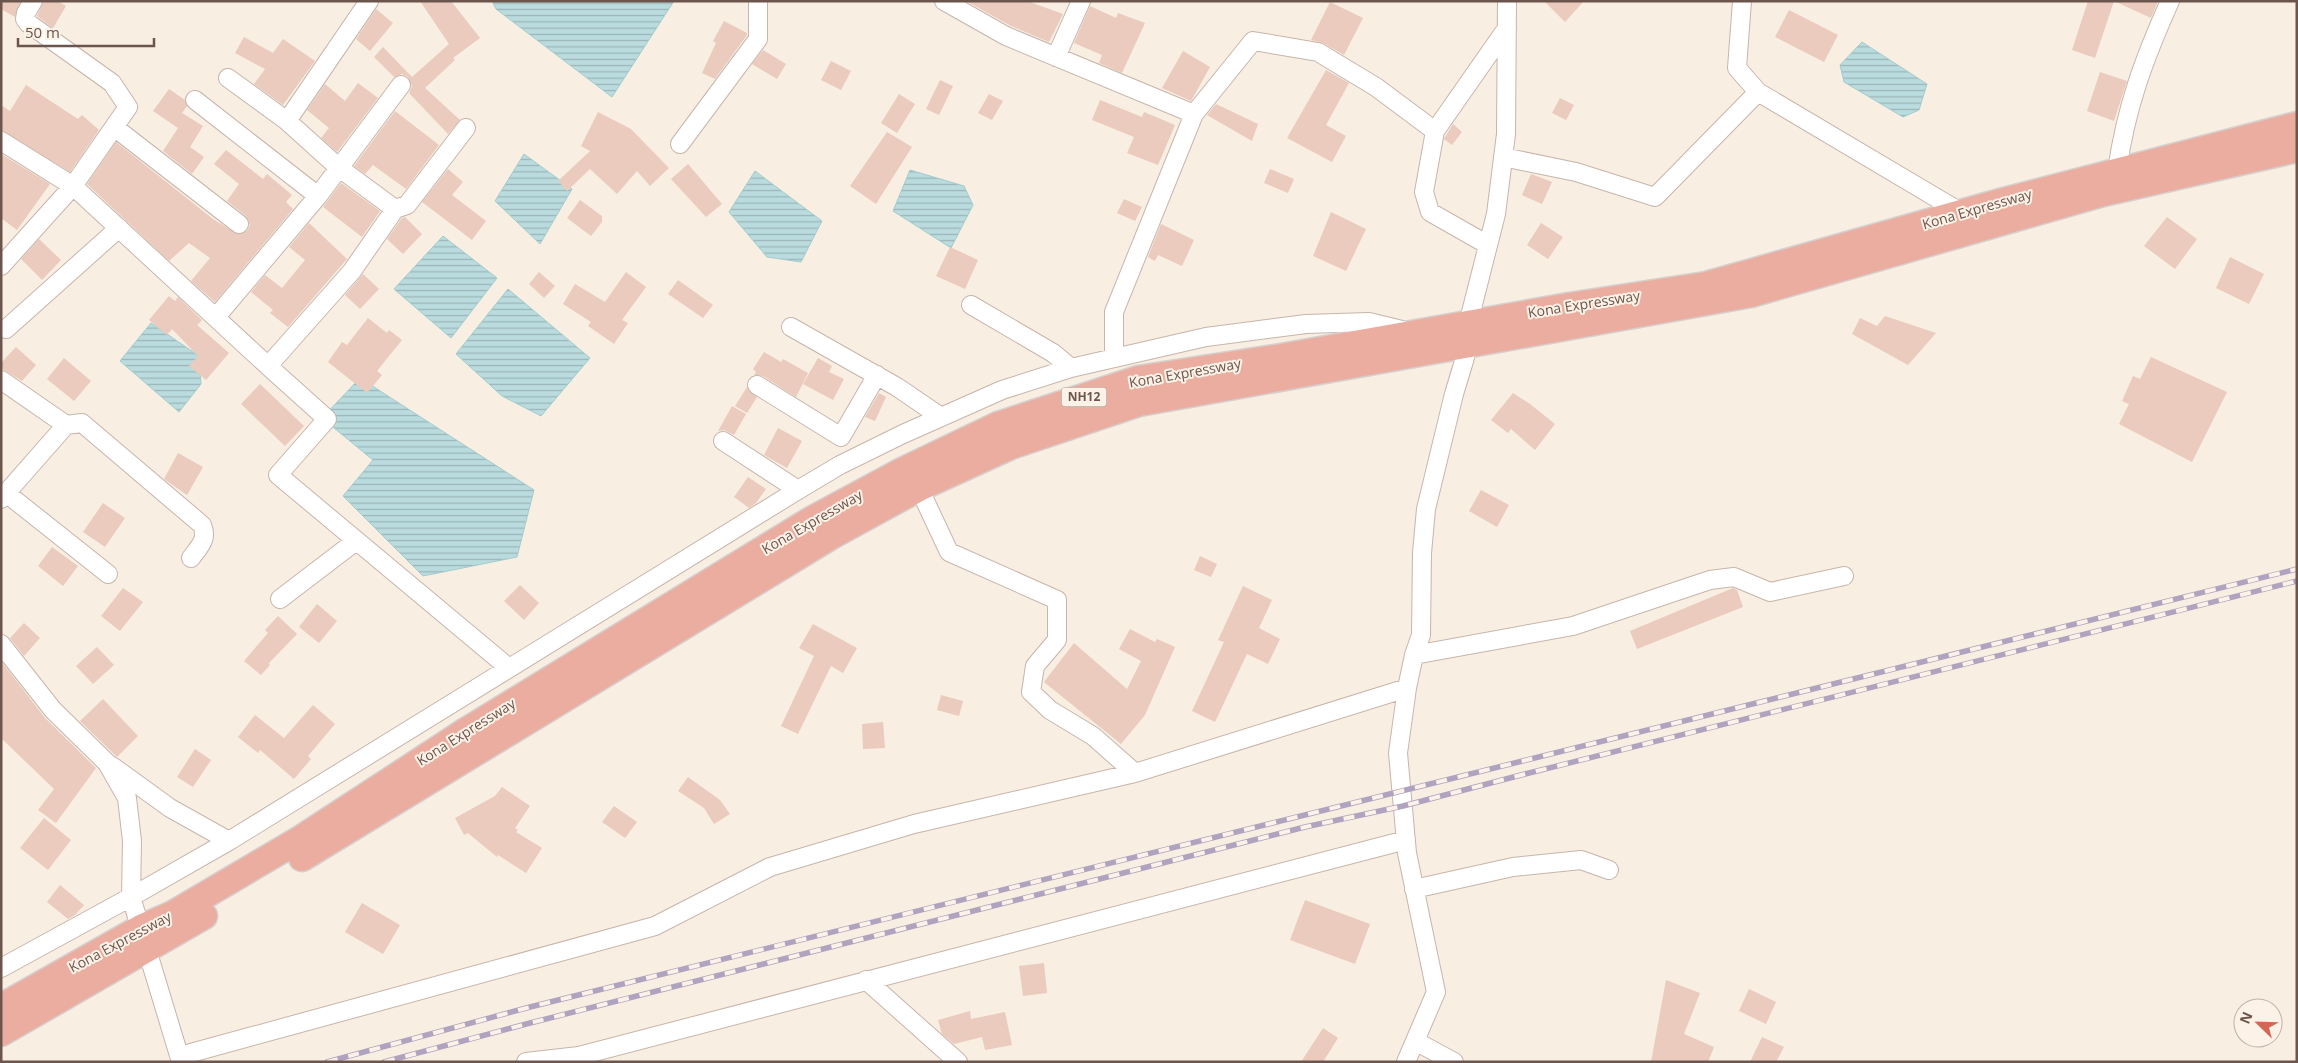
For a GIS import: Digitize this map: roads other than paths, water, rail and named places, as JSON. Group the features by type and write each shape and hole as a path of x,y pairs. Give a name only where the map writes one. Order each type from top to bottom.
{"highway":[{"name":"Kona Expressway","path":"1,1007 260,884 833,536 919,488 1011,446 1139,403 1706,285 2117,171 2297,125"},
{"name":"Kona Expressway","path":"1,1032 144,939 173,914 302,838 469,729 811,520 902,471 998,426 1138,379 1281,358 1415,333 1468,334 1751,294 2103,193 2297,149"}],"street":[{"path":"1,266 73,186 128,108 112,83 28,23 25,18 26,12 33,1"},
{"path":"288,121 369,1"},
{"path":"680,144 758,39 758,1"},
{"path":"944,1 1006,36 1194,114"},
{"path":"1056,57 1081,1"},
{"path":"1406,1062 1436,992 1414,889 1406,840 1398,754 1407,688 1414,655 1421,635 1422,552 1426,509 1496,214 1506,134 1507,1"},
{"path":"1742,1 1737,68 1758,92 1962,213"},
{"path":"2117,171 2122,135 2131,96 2148,50 2170,1"},
{"path":"1488,245 1430,212 1424,192 1435,131 1507,28"},
{"path":"1114,358 1114,312 1194,114 1253,41 1318,52 1376,87 1435,131"},
{"path":"228,78 288,121 338,167 395,209"},
{"path":"216,317 318,196 401,85"},
{"path":"1503,157 1576,172 1655,197 1758,92"},
{"path":"195,100 318,196"},
{"path":"114,127 239,224"},
{"path":"268,366 352,271 395,209 407,205 466,128"},
{"path":"1,141 73,186 327,419 278,475 509,668"},
{"path":"3,331 119,228"},
{"path":"971,305 1053,353 1071,368"},
{"path":"1,968 229,841 840,465 941,417 1002,390 1071,368 1206,337 1306,324 1369,322 1415,333"},
{"path":"791,326 898,387 941,417"},
{"path":"757,384 841,437 877,375"},
{"path":"1,380 66,425"},
{"path":"108,574 4,496 66,425 82,423 202,524 206,533 205,540 191,558"},
{"path":"723,441 798,490"},
{"path":"919,488 949,552 1058,600 1057,640 1035,666 1030,692 1050,710 1093,736 1134,773"},
{"path":"280,599 356,540"},
{"path":"1414,655 1573,626 1710,580 1734,577 1770,592 1844,576"},
{"path":"1,644 53,710 107,763 170,808 229,841"},
{"path":"107,763 127,798 132,841 131,897 181,1059 655,926 770,867 914,824 1134,773 1407,688"},
{"path":"526,1062 579,1056 1406,840"},
{"path":"1414,889 1513,867 1581,860 1609,870"},
{"path":"866,980 958,1062"},
{"path":"1415,1041 1454,1062"}],"water":[{"path":"492,1 674,1 612,97 496,9"},
{"path":"1862,42 1927,84 1919,110 1903,117 1844,82 1840,65"},
{"path":"524,154 572,189 540,244 495,201"},
{"path":"910,170 964,186 973,205 951,248 893,211"},
{"path":"755,171 822,221 801,262 767,257 729,212"},
{"path":"443,236 497,278 451,338 394,289"},
{"path":"508,289 590,358 541,416 502,396 456,354"},
{"path":"151,323 199,356 201,384 179,412 120,361"},
{"path":"360,378 534,490 517,557 423,576 343,496 373,460 322,418"}],"railway":[{"path":"327,1062 530,1007 2297,569"},
{"path":"384,1062 530,1023 1305,827 1403,806 2297,581"}]}
